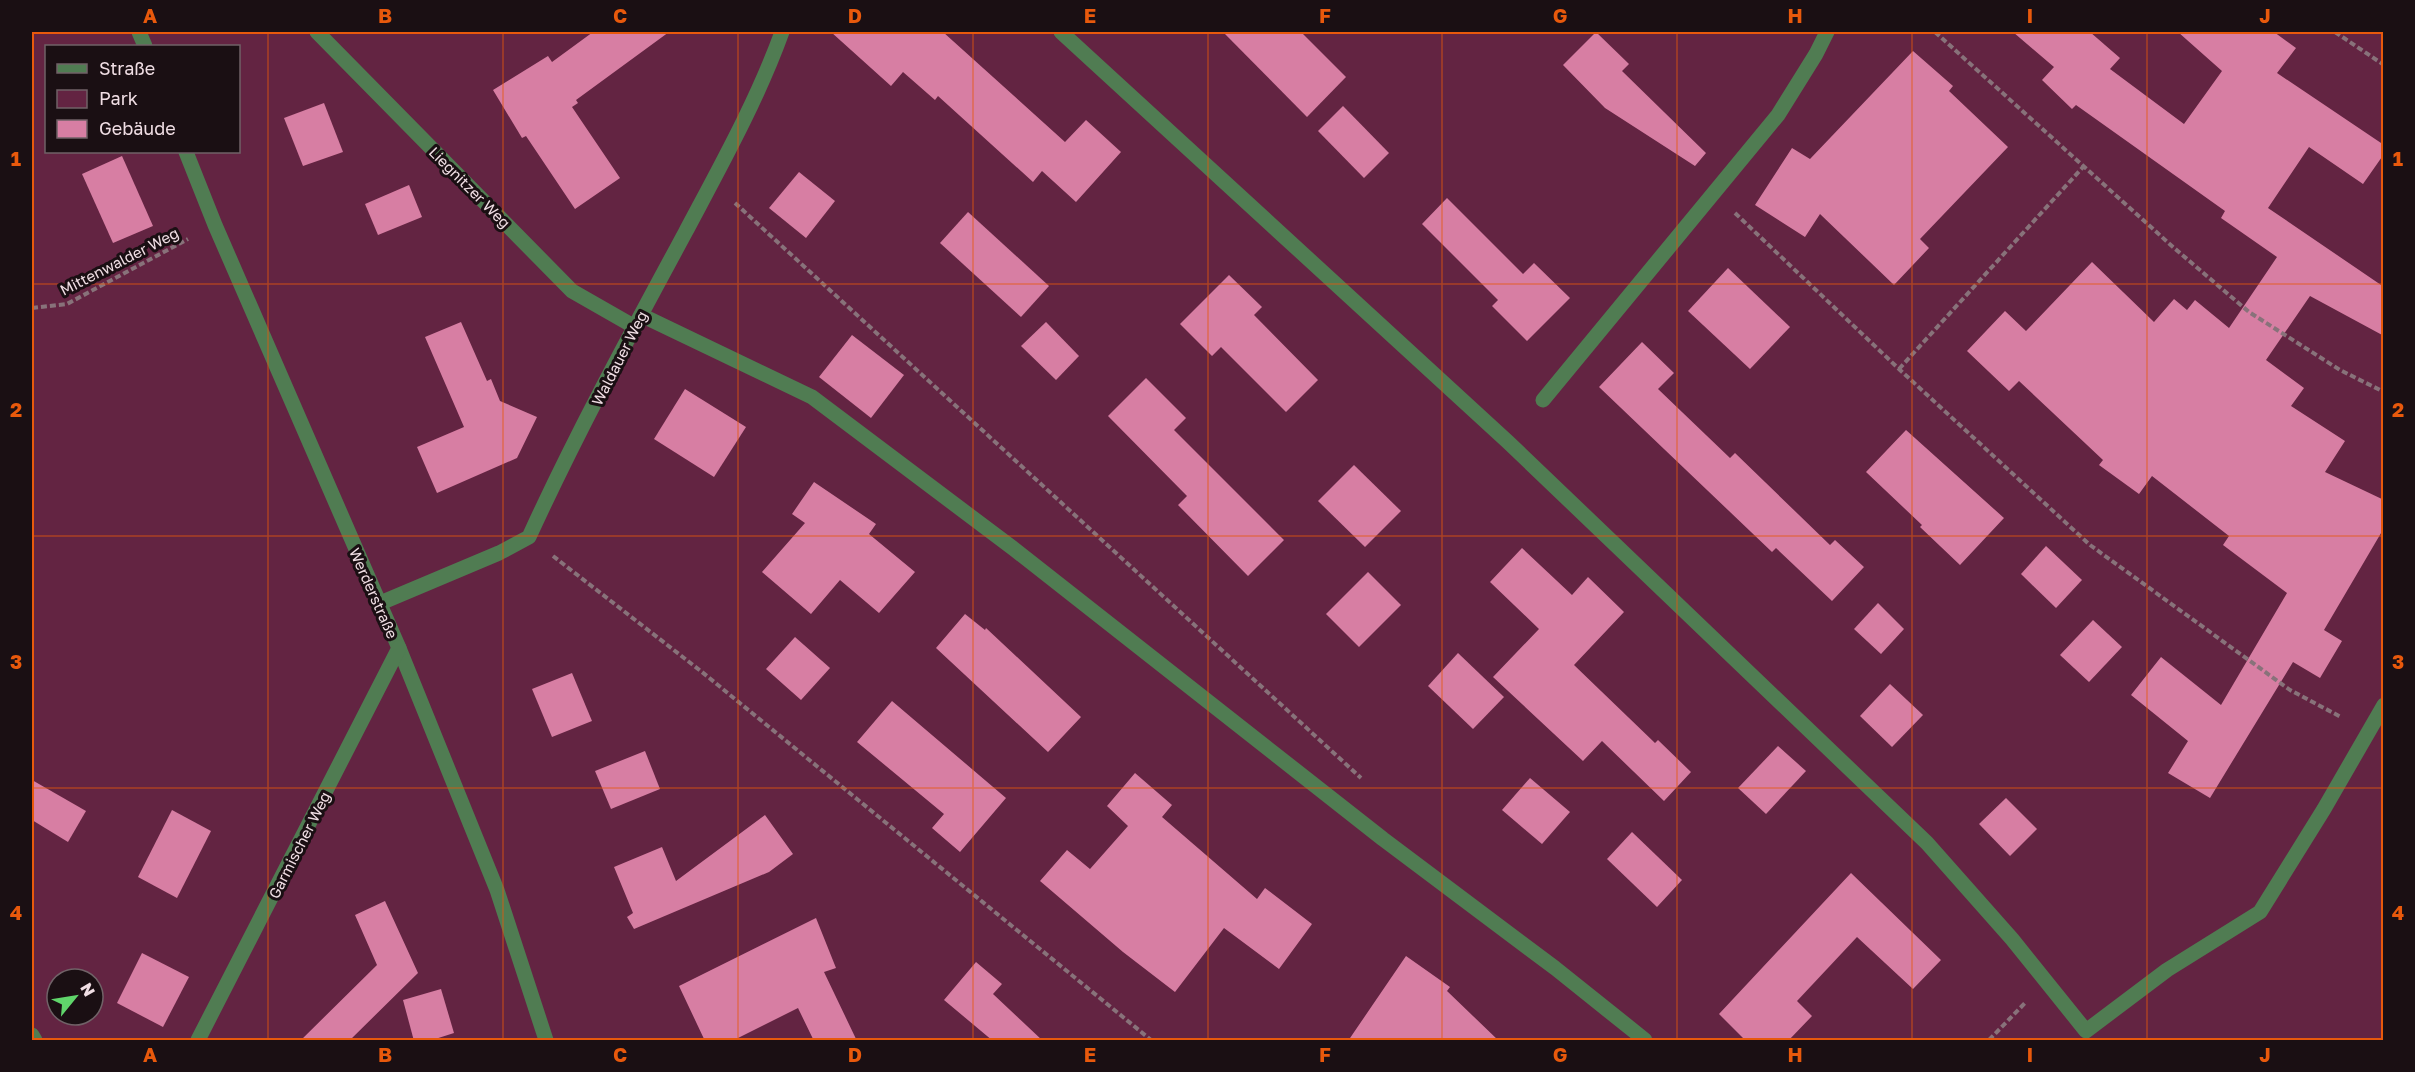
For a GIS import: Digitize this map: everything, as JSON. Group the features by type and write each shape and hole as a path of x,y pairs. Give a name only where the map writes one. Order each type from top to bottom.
{"lane":[{"name":"Liegnitzer Weg","path":"317,32 572,291 812,397 1014,549 1374,832 1556,968 1645,1041"},
{"name":"Waldauer Weg","path":"529,537 638,321 712,182 769,68 782,32"},
{"path":"1061,32 1508,442 1927,843 2047,981 2086,1031 2167,970 2260,912 2324,810 2384,705"},
{"path":"1543,400 1778,115 1827,32"},
{"name":"Werderstraße","path":"186,153 215,225 399,648 496,890 546,1041"},
{"path":"378,604 499,553 529,537"},
{"name":"Garmischer Weg","path":"198,1041 399,648"},
{"path":"32,1035 35,1041"}],"path":[{"path":"1935,32 2249,312 2340,370 2384,392"},
{"path":"2335,32 2384,65"},
{"path":"1899,369 2084,166"},
{"path":"712,182 1369,785"},
{"path":"1715,194 1899,369 2090,545 2290,690 2369,731"},
{"name":"Mittenwalder Weg","path":"32,308 67,304 215,225"},
{"path":"529,537 702,672 1151,1041"},
{"path":"1989,1041 2047,981"}],"green space":[{"path":"32,32 2383,32 2383,1037 2380,1040 32,1040"}],"building":[{"path":"593,32 669,32 576,100 578,103 572,107 620,178 575,209 526,136 522,138 493,90 548,56 552,62"},
{"path":"831,32 943,32 1065,142 1086,120 1121,152 1076,202 1042,171 1033,182 938,96 935,100 903,72 891,86"},
{"path":"1223,32 1301,32 1346,77 1307,117"},
{"path":"1596,32 1629,64 1622,71 1706,153 1695,166 1605,108 1563,65"},
{"path":"2013,32 2090,32 2120,58 2110,69 2184,124 2222,71 2178,32 2274,32 2296,48 2277,73 2384,145 2384,154 2363,184 2309,147 2268,208 2384,287 2384,336 2310,296 2266,360 2304,388 2291,406 2345,441 2325,472 2384,500 2384,528 2324,630 2342,641 2320,678 2293,662 2210,798 2168,773 2188,741 2131,695 2161,657 2221,705 2287,593 2223,545 2229,536 2152,476 2139,494 2099,465 2103,460 2019,381 2009,391 1967,351 2005,311 2026,331 2092,262 2154,322 2174,299 2187,310 2195,300 2229,328 2277,257 2221,218 2225,211 2076,105 2072,109 2042,80 2054,67"},
{"path":"1913,51 1953,86 1949,91 2008,147 1920,239 1929,248 1894,285 1820,214 1805,237 1755,205 1792,148 1810,159"},
{"path":"324,103 343,152 303,166 284,118"},
{"path":"1343,106 1389,153 1364,178 1318,131"},
{"path":"122,156 153,226 113,243 82,174"},
{"path":"799,172 835,201 806,238 769,208"},
{"path":"409,185 422,217 378,235 365,204"},
{"path":"1447,198 1523,274 1534,263 1570,298 1527,341 1492,306 1498,300 1422,224"},
{"path":"968,212 1049,286 1021,317 940,243"},
{"path":"1728,268 1790,327 1750,369 1688,311"},
{"path":"1229,275 1262,307 1254,315 1318,380 1286,412 1221,347 1212,356 1180,324"},
{"path":"461,322 487,381 491,379 500,401 537,417 517,458 437,493 417,447 464,427 425,337"},
{"path":"1046,322 1079,356 1056,380 1021,346"},
{"path":"852,335 904,375 871,418 819,377"},
{"path":"1642,342 1674,373 1658,389 1730,458 1735,453 1830,545 1835,540 1864,567 1832,601 1776,548 1772,552 1599,387"},
{"path":"1146,378 1186,418 1174,430 1284,540 1248,576 1178,505 1187,496 1108,416"},
{"path":"685,389 746,427 714,477 654,439"},
{"path":"1906,430 2004,518 1960,565 1866,472"},
{"path":"1354,465 1401,511 1365,547 1318,501"},
{"path":"814,482 876,524 869,534 915,572 879,613 840,580 811,614 762,572 805,523 792,514"},
{"path":"2046,546 2082,580 2056,608 2021,574"},
{"path":"1522,548 1572,595 1588,577 1624,612 1574,665 1655,743 1658,740 1691,772 1664,801 1602,741 1583,761 1493,677 1539,629 1490,582"},
{"path":"1368,572 1401,605 1359,647 1326,614"},
{"path":"1878,603 1904,629 1881,654 1854,629"},
{"path":"965,614 985,630 986,628 1081,717 1048,752 936,648"},
{"path":"2093,620 2122,647 2089,682 2060,655"},
{"path":"795,637 830,668 801,700 766,669"},
{"path":"1458,653 1504,697 1473,729 1428,686"},
{"path":"572,673 592,721 552,737 532,689"},
{"path":"1890,684 1923,715 1892,747 1860,716"},
{"path":"892,701 1006,798 960,852 932,828 944,814 857,742"},
{"path":"1778,746 1806,771 1766,814 1738,788"},
{"path":"645,751 660,789 611,809 595,771"},
{"path":"1135,773 1172,805 1162,817 1257,899 1265,888 1312,924 1279,969 1224,928 1175,992 1123,952 1040,881 1067,850 1090,869 1128,826 1107,806"},
{"path":"1530,778 1570,812 1542,844 1502,810"},
{"path":"32,780 86,811 68,842 32,820"},
{"path":"2006,798 2037,829 2010,856 1979,824"},
{"path":"172,810 211,831 177,898 138,877"},
{"path":"765,815 793,854 769,872 634,929 627,917 633,913 614,867 662,847 676,881"},
{"path":"1632,832 1682,880 1657,907 1607,859"},
{"path":"1851,873 1941,960 1913,989 1857,937 1797,1001 1812,1016 1788,1041 1746,1041 1719,1014"},
{"path":"385,901 418,973 349,1041 300,1041 377,965 355,915"},
{"path":"816,918 836,968 824,972 857,1041 814,1041 798,1008 732,1041 705,1041 679,986"},
{"path":"142,953 189,977 163,1027 117,1003"},
{"path":"1406,956 1450,987 1447,991 1499,1041 1348,1041"},
{"path":"976,962 1002,984 993,994 1043,1041 993,1041 944,1000"},
{"path":"441,989 454,1033 429,1041 414,1041 403,1000"}]}
